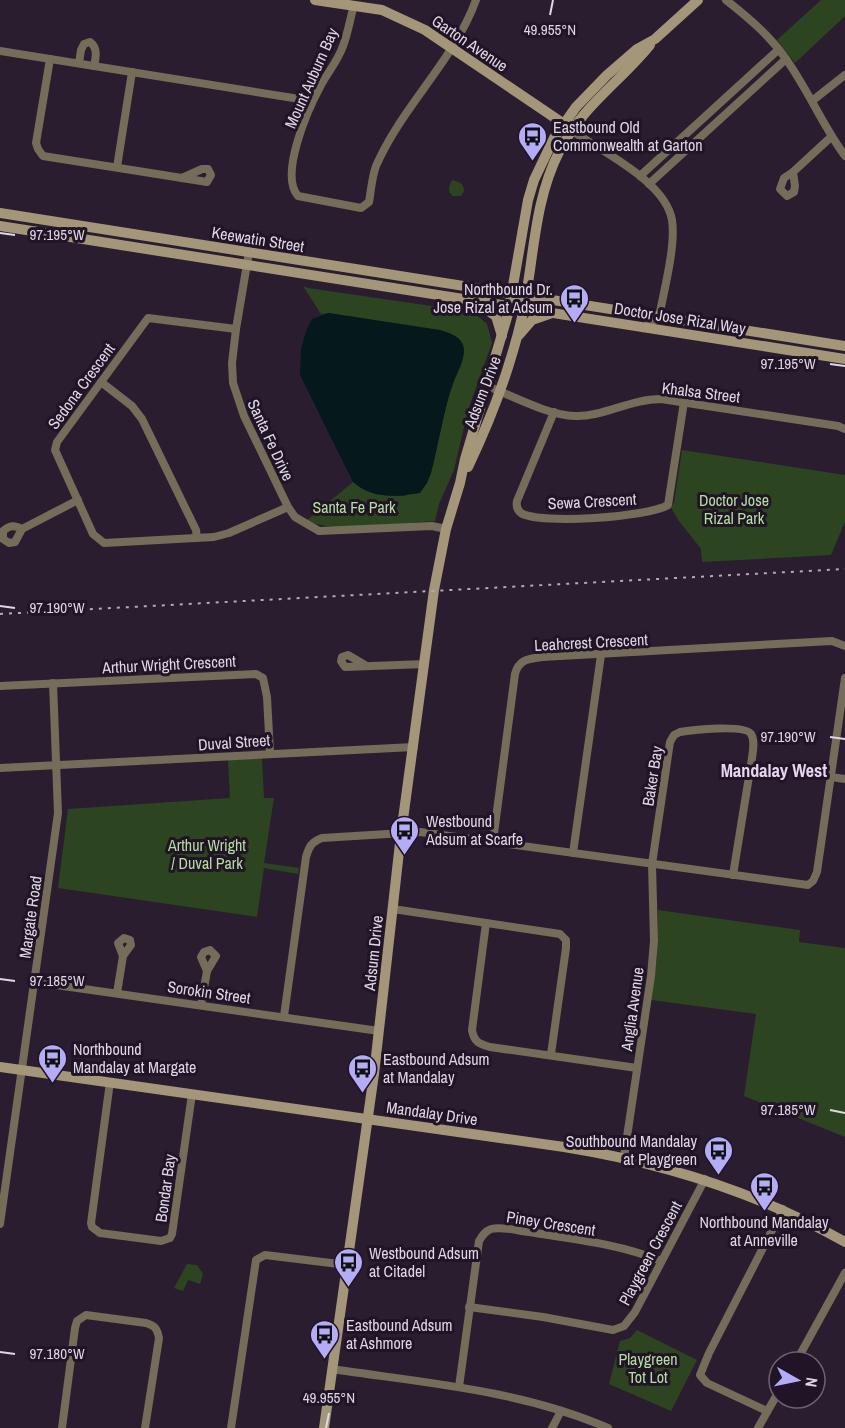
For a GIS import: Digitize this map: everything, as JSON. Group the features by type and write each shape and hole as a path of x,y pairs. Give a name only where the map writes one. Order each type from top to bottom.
{"street":[{"name":"Garton Avenue","path":"315,0 382,10 400,17 451,47 568,128"},
{"name":"Mount Auburn Bay","path":"354,5 343,46 312,101 299,137 291,177 293,189 298,196 362,207 369,202 375,169 390,139 463,30 476,0"},
{"path":"644,328 658,316 673,236 672,219 662,197 640,176 568,128 576,107 607,75 637,49 655,39 698,0"},
{"path":"726,0 751,20 786,59 831,137 845,156"},
{"path":"79,63 84,44 90,42 96,50 94,66"},
{"path":"640,176 778,50"},
{"path":"0,51 312,101"},
{"path":"50,59 36,143 43,156 182,178"},
{"path":"649,184 786,59"},
{"path":"117,167 132,72"},
{"path":"812,101 845,75"},
{"name":"Adsum Drive","path":"324,1428 368,1119 401,834 434,591 446,529 502,339 528,200 554,138 568,128"},
{"name":"Adsum Drive","path":"460,483 500,391 516,341 544,191 568,128"},
{"path":"793,172 831,137"},
{"name":"Keewatin Street","path":"0,213 249,252 511,300"},
{"name":"Keewatin Street","path":"0,226 471,299 511,300"},
{"name":"Santa Fe Drive","path":"249,252 236,329 232,363 233,383 244,416 295,517 319,531 432,526 446,529"},
{"path":"471,299 496,316 502,339"},
{"name":"Doctor Jose Rizal Way","path":"511,300 658,316 845,346"},
{"name":"Doctor Jose Rizal Way","path":"525,302 554,312 845,359"},
{"path":"516,341 532,320 554,312"},
{"name":"Sedona Crescent","path":"236,329 148,318 57,442 55,450 93,534 104,543 214,537 229,533 288,507"},
{"path":"100,382 132,406 142,419 196,530 197,538"},
{"name":"Khalsa Street","path":"487,386 554,412 574,416 645,399 684,402 838,426 845,429"},
{"name":"Sewa Crescent","path":"554,412 517,501 518,510 529,516 542,518 612,516 654,511 668,505 684,402"},
{"path":"22,529 78,500"},
{"name":"Leahcrest Crescent","path":"493,841 517,665 523,660 832,641 845,646"},
{"path":"573,853 601,655"},
{"path":"366,665 425,664"},
{"name":"Arthur Wright Crescent","path":"0,686 256,674 263,678 267,697 270,753"},
{"path":"284,1016 308,848 313,841 322,838 420,832 808,885 813,881 817,872 845,678"},
{"name":"Margate Road","path":"0,1224 58,813 53,683"},
{"name":"Baker Bay","path":"652,864 670,742 674,735 690,730 745,729 751,734 753,749 733,875"},
{"name":"Duval Street","path":"56,765 414,747"},
{"path":"0,768 56,765"},
{"path":"831,777 845,779"},
{"name":"Anglia Avenue","path":"624,1157 651,976 654,941 652,864"},
{"path":"393,909 560,934 566,940 566,948 551,1054"},
{"path":"486,923 471,1030 473,1039 479,1044 490,1047 637,1068"},
{"path":"117,993 123,956"},
{"path":"201,1005 207,971"},
{"name":"Sorokin Street","path":"35,982 379,1030"},
{"name":"Mandalay Drive","path":"0,1067 624,1157 705,1179 783,1209 845,1242"},
{"name":"Bondar Bay","path":"110,1082 91,1222 92,1227 100,1233 161,1241 170,1238 192,1094"},
{"name":"Playgreen Crescent","path":"469,1307 614,1330 624,1326 629,1321 705,1179"},
{"path":"758,1428 767,1411 707,1383 700,1375 783,1209"},
{"name":"Piney Crescent","path":"459,1387 478,1241 484,1233 493,1228 550,1236 618,1248 662,1261"},
{"path":"231,1428 256,1260 265,1255 347,1266"},
{"path":"803,1350 845,1273"},
{"path":"62,1428 75,1328 77,1321 86,1315 146,1323 158,1330 159,1338 145,1428"},
{"path":"332,1369 510,1396 608,1428"},
{"path":"552,1428 561,1411"}],"green space":[{"path":"821,0 845,0 845,16 795,63 777,40"},
{"path":"452,180 463,186 464,191 461,196 453,196 450,193 449,187"},
{"name":"Santa Fe Park","path":"303,286 473,312 487,324 492,343 468,410 454,470 439,504 435,521 369,527 336,527 306,521 353,482 371,493 405,496 431,473 449,394 463,356 329,313 321,314"},
{"name":"Doctor Jose Rizal Park","path":"682,450 845,475 845,522 831,555 702,562 701,549 671,508 674,502"},
{"name":"Arthur Wright / Duval Park","path":"262,758 264,798 274,798 264,863 299,868 298,874 264,868 257,917 58,888 68,809 230,798 228,760"},
{"path":"658,910 800,930 799,942 845,948 845,1137 744,1096 756,1014 651,1000 657,957"},
{"path":"187,1264 197,1265 203,1274 200,1284 188,1280 183,1291 174,1288"},
{"name":"Playgreen Tot Lot","path":"637,1330 697,1360 671,1411 609,1384 620,1341 630,1338"}],"shaded area":[{"path":"329,313 440,330 450,333 463,345 463,359 447,404 431,473 420,493 393,496 376,494 360,488 353,482 300,375 301,350 306,331 312,319"}],"railway":[{"path":"0,614 845,569"}],"place":[{"name":"Eastbound Old Commonwealth at Garton","path":"532,162"},
{"name":"Northbound Dr. Jose Rizal at Adsum","path":"574,324"},
{"name":"Westbound Adsum at Scarfe","path":"405,856"},
{"name":"Northbound Mandalay at Margate","path":"52,1084"},
{"name":"Eastbound Adsum at Mandalay","path":"362,1094"},
{"name":"Southbound Mandalay at Playgreen","path":"718,1176"},
{"name":"Northbound Mandalay at Anneville","path":"764,1212"},
{"name":"Westbound Adsum at Citadel","path":"348,1288"},
{"name":"Eastbound Adsum at Ashmore","path":"325,1360"}],"district":[{"name":"Mandalay West","path":"774,771"}]}
